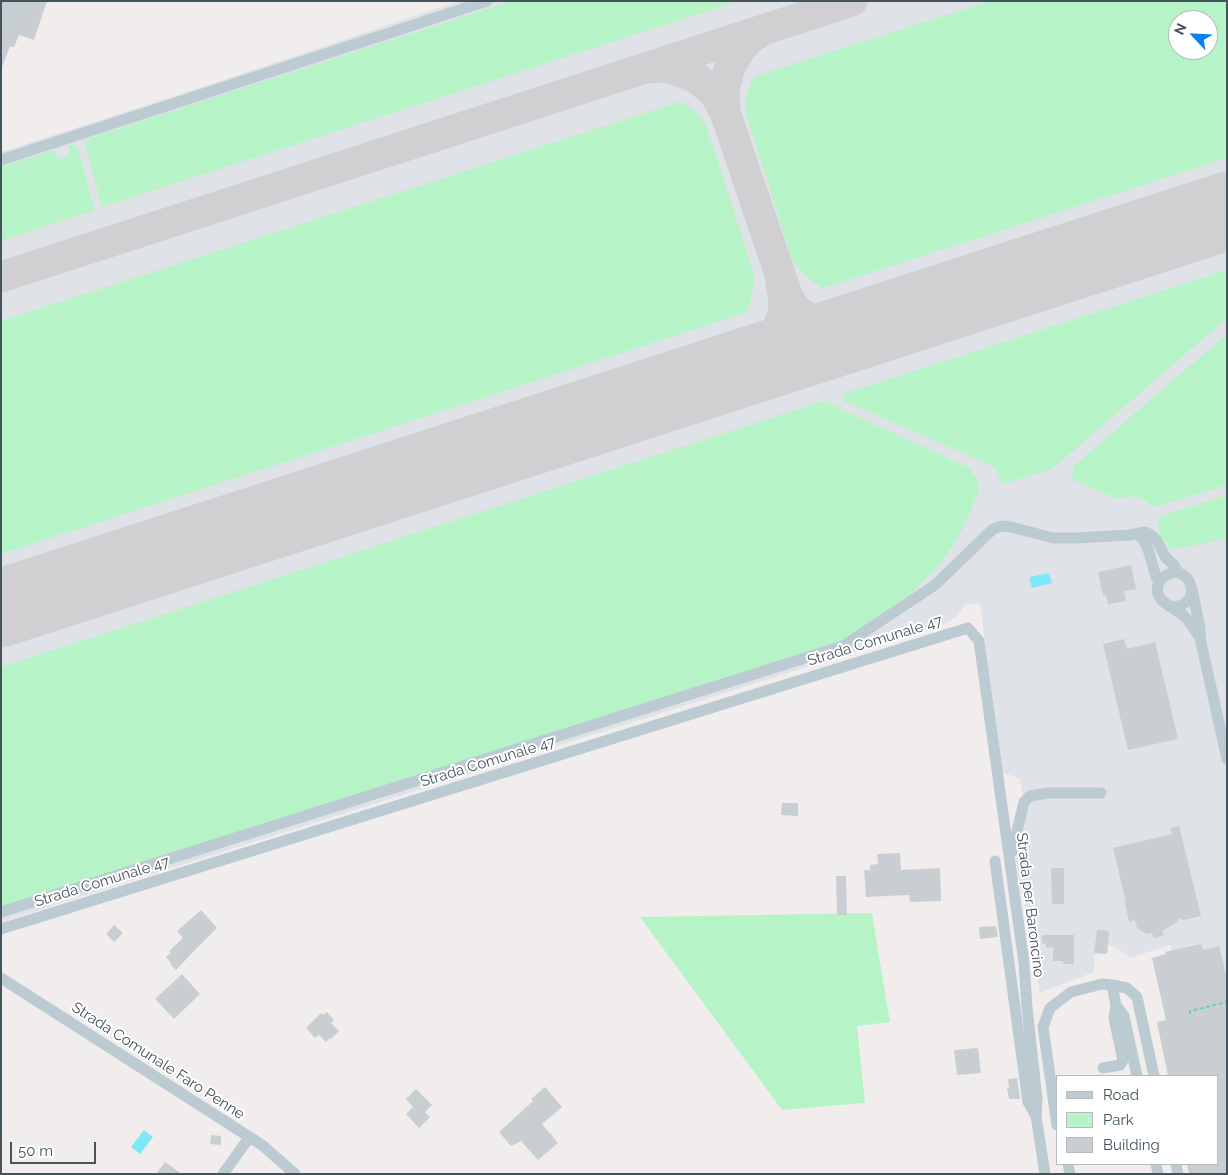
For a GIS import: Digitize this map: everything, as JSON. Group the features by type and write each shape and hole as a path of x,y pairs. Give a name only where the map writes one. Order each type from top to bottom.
{"street":[{"path":"1,160 487,1"},
{"path":"1,912 843,646 935,585 993,529 1002,526 1052,538 1138,534 1145,532 1151,535 1157,542 1166,558 1174,565 1178,573"},
{"path":"1138,534 1143,538 1147,546 1154,574 1159,582"},
{"path":"1200,638 1186,617 1164,604 1159,598 1157,590 1159,582 1164,576 1170,573 1178,573 1185,576 1190,582 1200,628 1200,638 1223,727 1227,759"},
{"path":"1171,607 1186,603 1192,589"},
{"name":"Strada Comunale 47","path":"1,929 968,628 979,641"},
{"name":"Strada per Baroncino","path":"979,641 1024,963 1037,1099 1036,1116 1045,1174"},
{"path":"1010,859 1024,802 1030,796 1048,793 1101,793"},
{"path":"995,861 1028,1102 1036,1116"},
{"name":"Strada Comunale Faro Penne","path":"1,978 252,1138 295,1174"},
{"path":"1056,1115 1043,1028 1050,1008 1071,992 1102,984 1127,988 1137,997 1154,1075"},
{"path":"1103,1068 1120,1065 1123,1060 1114,1018 1116,1005 1112,985"},
{"path":"1116,1005 1124,1016 1137,1075"},
{"path":"223,1174 246,1142 252,1138"}],"path":[{"path":"1190,1014 1190,1011 1227,1002"}],"shaded area":[{"path":"459,1 1227,1 1227,1174 1196,1174 1193,1165 1218,1165 1218,1075 1171,1075 1157,1023 1185,1015 1170,945 1130,958 1115,946 1108,945 1107,954 1095,953 1094,972 1040,993 1016,861 1026,810 1020,779 1002,772 980,604 966,604 957,616 946,623 1,922 1,152"}],"green space":[{"path":"512,1 739,1 102,207 85,144 89,138"},
{"path":"990,1 1227,1 1227,158 823,288 805,275 792,259 745,110 749,87 756,76"},
{"path":"679,102 694,111 706,124 754,274 752,294 745,313 1,554 1,321"},
{"path":"71,144 77,147 95,210 1,241 1,167 55,150 58,159 70,155 68,145"},
{"path":"1227,270 1227,318 1052,469 1003,484 995,467 844,401 843,394"},
{"path":"1227,334 1227,485 1154,507 1137,497 1129,496 1118,499 1073,480 1072,472 1075,465"},
{"path":"824,401 969,468 980,489 962,530 942,562 913,592 861,628 840,641 1,911 1,667"},
{"path":"1227,495 1227,538 1169,549 1167,542 1161,541 1158,521 1161,516"},
{"path":"872,913 890,1022 857,1026 865,1103 782,1110 640,917"}],"water":[{"path":"1049,573 1052,583 1032,588 1029,577"},
{"path":"144,1130 153,1137 140,1154 131,1147"}],"building":[{"path":"1,1 47,1 34,40 19,35 14,47 10,46 2,67 1,67"},
{"path":"1131,565 1136,589 1124,591 1126,601 1108,604 1106,595 1103,596 1098,572"},
{"path":"1124,639 1127,649 1155,642 1178,739 1128,750 1103,644"},
{"path":"782,803 798,803 798,816 781,815"},
{"path":"1179,826 1201,916 1184,920 1180,918 1162,931 1164,936 1154,938 1152,933 1147,934 1137,928 1135,920 1129,922 1113,848 1172,834 1171,828"},
{"path":"900,853 901,870 940,868 941,901 910,902 909,895 866,897 864,870 870,870 870,865 878,864 877,854"},
{"path":"1051,868 1064,868 1064,904 1052,904"},
{"path":"836,876 846,876 847,915 837,915"},
{"path":"201,910 217,928 176,970 166,957 171,953 169,951 183,938 177,931"},
{"path":"114,925 123,933 114,942 106,934"},
{"path":"996,926 998,937 980,939 979,927"},
{"path":"1097,930 1109,931 1107,954 1094,953"},
{"path":"1042,935 1074,935 1074,964 1063,964 1063,961 1053,961 1053,947 1046,948 1046,943 1042,944"},
{"path":"1201,944 1203,950 1219,946 1227,979 1227,1174 1189,1174 1187,1165 1218,1165 1218,1075 1168,1075 1157,1022 1166,1020 1152,958 1165,954 1165,952"},
{"path":"182,974 200,994 174,1019 155,999"},
{"path":"327,1012 334,1020 331,1023 339,1031 326,1042 319,1035 315,1038 306,1028 321,1013 323,1015"},
{"path":"978,1048 981,1073 957,1075 954,1050"},
{"path":"1017,1078 1020,1099 1009,1099 1008,1079"},
{"path":"545,1087 562,1107 542,1124 558,1143 538,1160 521,1141 511,1146 499,1132 533,1101 531,1099"},
{"path":"416,1089 432,1105 425,1112 430,1117 419,1128 406,1114 413,1107 406,1099"},
{"path":"211,1135 221,1136 221,1145 210,1144"},
{"path":"165,1162 182,1174 156,1174"}],"taxiway":[{"path":"1,277 852,1"},
{"path":"760,32 747,41 729,69 724,91 725,112 787,295 796,309 815,321 839,325 887,321"},
{"path":"652,68 665,67 698,79 715,94 725,112"},
{"path":"711,378 752,355 776,331 783,316 784,301 781,282"}],"runway":[{"path":"1,608 1227,211"}]}
